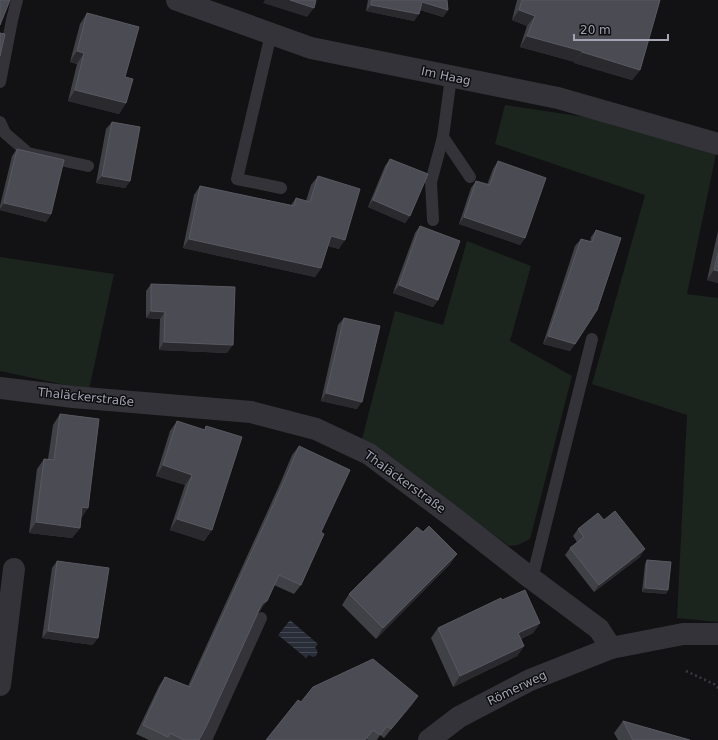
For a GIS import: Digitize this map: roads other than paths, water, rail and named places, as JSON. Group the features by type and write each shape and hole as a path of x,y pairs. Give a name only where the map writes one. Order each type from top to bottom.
{"street":[{"name":"Im Haag","path":"177,0 311,48 558,98 718,144"},
{"name":"Thaläckerstraße","path":"0,388 73,397 251,412 316,429 369,454 599,629 611,648"},
{"path":"0,685 14,569"},
{"path":"611,648 683,634 718,634"},
{"name":"Römerweg","path":"429,740 459,717 530,680 611,648"}],"lane":[{"path":"0,82 17,0"},
{"path":"271,34 237,179 281,188"},
{"path":"433,220 431,182 443,137 451,77"},
{"path":"0,122 5,133 28,153 88,166"},
{"path":"443,137 470,177"},
{"path":"532,579 592,339"},
{"path":"206,740 261,618"}]}
